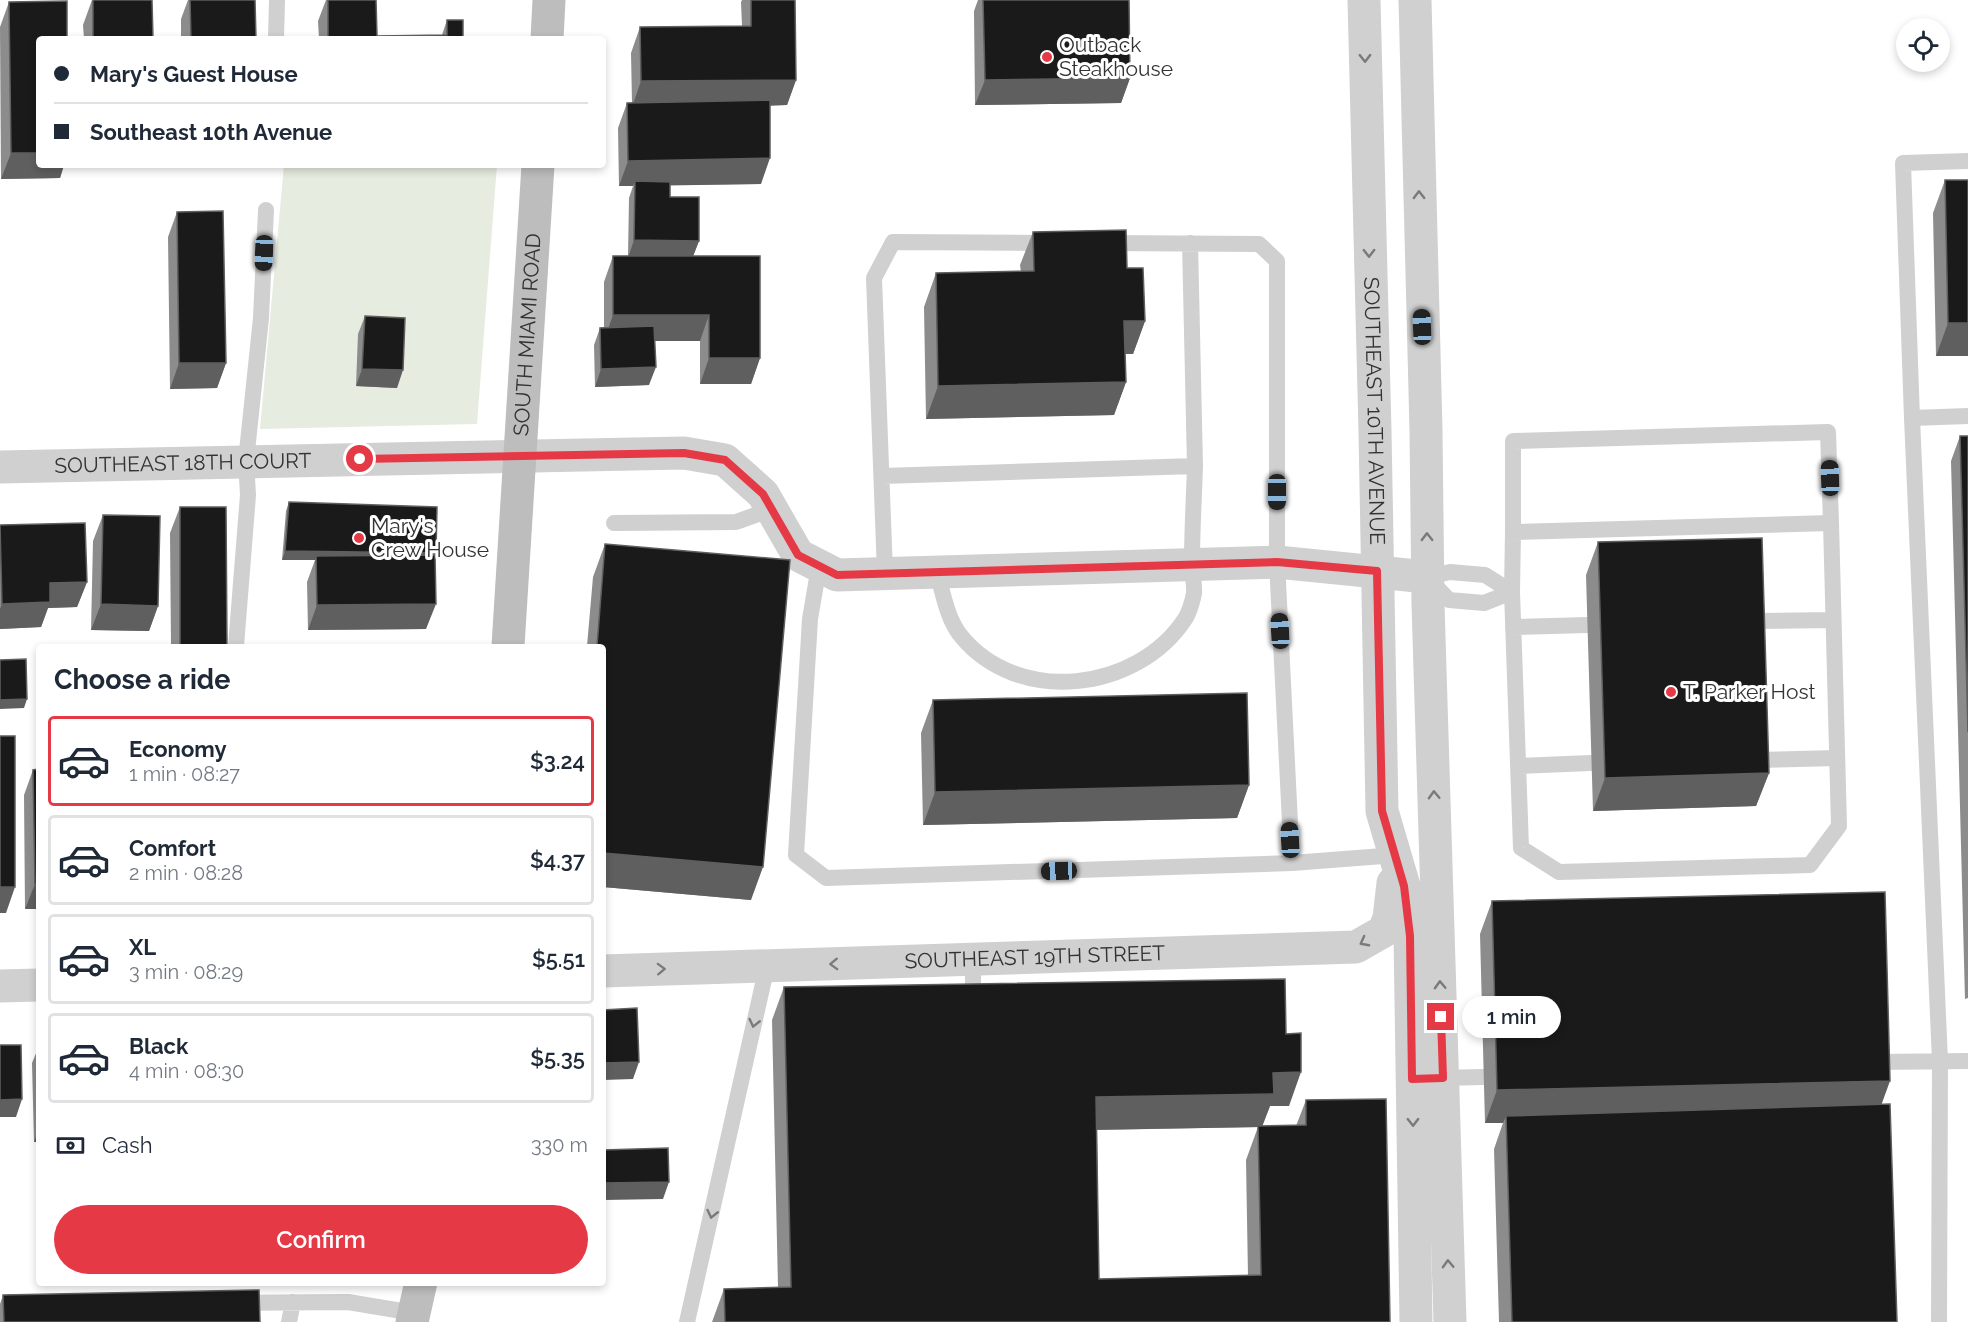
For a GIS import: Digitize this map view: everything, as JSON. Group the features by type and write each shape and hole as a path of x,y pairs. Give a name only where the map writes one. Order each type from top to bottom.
{"street":[{"path":"547,36 549,0"},
{"name":"SOUTHEAST 10TH AVENUE","path":"1364,0 1382,811 1404,886 1427,1078 1450,1322"},
{"name":"SOUTHEAST 10TH AVENUE","path":"1415,0 1427,577 1427,1078 1416,1322"},
{"name":"SOUTH MIAMI ROAD","path":"508,644 538,168"},
{"path":"1372,326 1422,327"},
{"name":"SOUTHEAST 18TH COURT","path":"0,467 684,453 725,460 763,494 798,555 837,575 1277,562 1427,577"},
{"name":"SOUTHEAST 19TH STREET","path":"606,971 767,966 878,968 973,960 1356,947 1384,931 1389,918 1396,855"},
{"path":"0,986 36,985"}],"lane":[{"path":"276,36 277,0"},
{"path":"1939,1322 1940,1062 1903,163 1968,161"},
{"path":"236,644 248,495 246,461 261,318 266,210"},
{"path":"885,573 874,278 893,242 1259,244 1277,261 1277,562 1292,863"},
{"path":"937,572 946,606 960,635 981,655 1012,673 1036,681 1088,681 1117,673 1161,648 1186,617 1194,593 1191,564 1195,466 1190,243"},
{"path":"1912,418 1968,416"},
{"path":"1828,432 1839,826 1810,865 1559,872 1521,848 1512,592 1514,532 1513,441 1828,432"},
{"path":"882,476 1195,466"},
{"path":"614,523 736,522 772,509"},
{"path":"1514,532 1831,523"},
{"path":"819,566 810,619 796,855 826,878 1292,863 1396,855"},
{"path":"1427,577 1450,572 1485,575 1512,592"},
{"path":"1427,577 1449,600 1484,603 1512,592"},
{"path":"1751,621 1833,620"},
{"path":"1514,627 1588,625"},
{"path":"1755,759 1837,758"},
{"path":"1518,766 1592,763"},
{"path":"973,960 973,1018"},
{"path":"687,1322 767,966"},
{"path":"1877,1062 1968,1062"},
{"path":"1427,1078 1484,1077"},
{"path":"289,1322 292,1302"},
{"path":"222,1303 348,1302 415,1306"}],"shaded area":[{"path":"284,168 497,168 477,424 260,429"}],"building":[{"path":"93,0 152,0 153,36 93,36"},
{"path":"190,0 255,0 256,36 191,36"},
{"path":"328,0 376,0 377,36 328,36"},
{"path":"751,0 795,0 796,80 641,81 640,27 751,26"},
{"name":"Outback Steakhouse","path":"983,0 1129,0 1130,78 985,80"},
{"path":"67,1 67,36 36,36 36,153 11,153 9,2"},
{"path":"447,20 463,20 463,36 377,36 447,35"},
{"path":"770,100 770,158 628,161 627,103"},
{"path":"1945,180 1968,180 1968,323 1948,323"},
{"path":"635,181 670,182 670,197 699,197 699,241 634,240"},
{"path":"223,211 226,363 179,363 177,212"},
{"path":"1126,230 1127,268 1143,268 1145,321 1124,321 1126,382 938,386 936,273 1034,271 1033,232"},
{"path":"613,256 760,256 760,358 709,358 709,315 613,315"},
{"path":"365,316 405,318 403,370 362,369"},
{"path":"654,326 656,367 601,369 600,328"},
{"path":"1960,436 1968,436 1968,732"},
{"name":"Mary's Crew House","path":"289,502 437,507 436,553 285,551"},
{"path":"180,507 226,507 227,644 180,644"},
{"path":"103,515 160,516 158,606 101,604"},
{"path":"85,523 87,582 50,583 50,602 2,604 0,525"},
{"name":"T. Parker Host","path":"1762,538 1769,773 1605,778 1598,542"},
{"path":"605,544 790,560 763,867 606,853 606,644 597,644"},
{"path":"435,555 436,604 317,605 316,556"},
{"path":"26,659 27,699 0,700 0,660"},
{"path":"1247,693 1249,785 935,792 933,700"},
{"path":"0,736 15,736 15,887 0,887"},
{"path":"33,770 36,770 36,884 35,884"},
{"path":"1885,892 1890,1081 1497,1090 1492,901"},
{"path":"1285,979 1286,1034 1301,1033 1301,1072 1273,1073 1274,1094 1096,1097 1099,1279 1261,1275 1258,1126 1306,1125 1306,1100 1386,1099 1390,1322 725,1322 724,1289 791,1287 784,987"},
{"path":"637,1008 639,1062 606,1063 606,1010"},
{"path":"0,1045 21,1045 22,1099 0,1100"},
{"path":"1890,1104 1897,1322 1512,1322 1506,1116"},
{"path":"668,1148 669,1182 606,1183 606,1150"},
{"path":"259,1290 260,1322 4,1322 3,1295"}],"place":[{"name":"Outback Steakhouse","path":"1047,57"},
{"name":"Mary's Crew House","path":"359,538"},
{"name":"T. Parker Host","path":"1671,692"}],"route":[{"path":"360,459 684,453 725,460 763,494 798,555 837,575 1277,562 1377,571 1382,811 1404,886 1410,936 1412,1079 1443,1078 1441,1017"}]}
